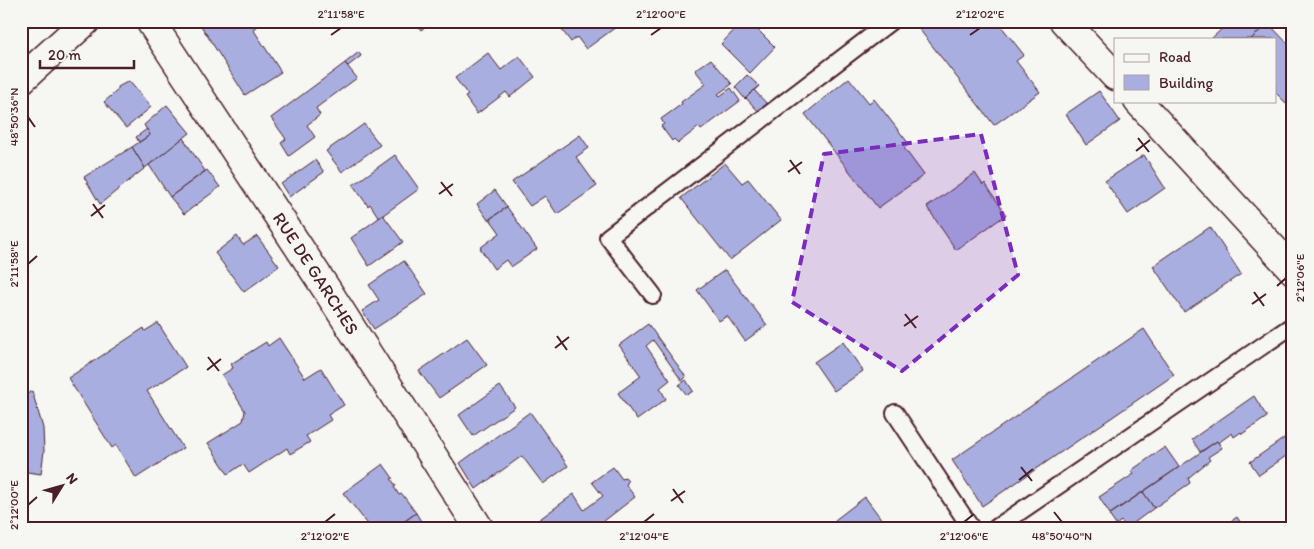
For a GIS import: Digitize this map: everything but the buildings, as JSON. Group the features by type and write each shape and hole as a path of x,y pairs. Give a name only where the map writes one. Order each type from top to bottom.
{"street":[{"path":"21,80 86,21"},
{"name":"RUE DE GARCHES","path":"150,21 327,290 479,528"},
{"path":"1064,21 1114,75"},
{"path":"1139,102 1287,254"}],"lane":[{"path":"652,295 608,237 891,21"},
{"path":"996,528 1293,325"},
{"path":"895,413 971,528"}],"highlighted area":[{"path":"981,134 1018,275 902,371 792,302 824,154"}]}
